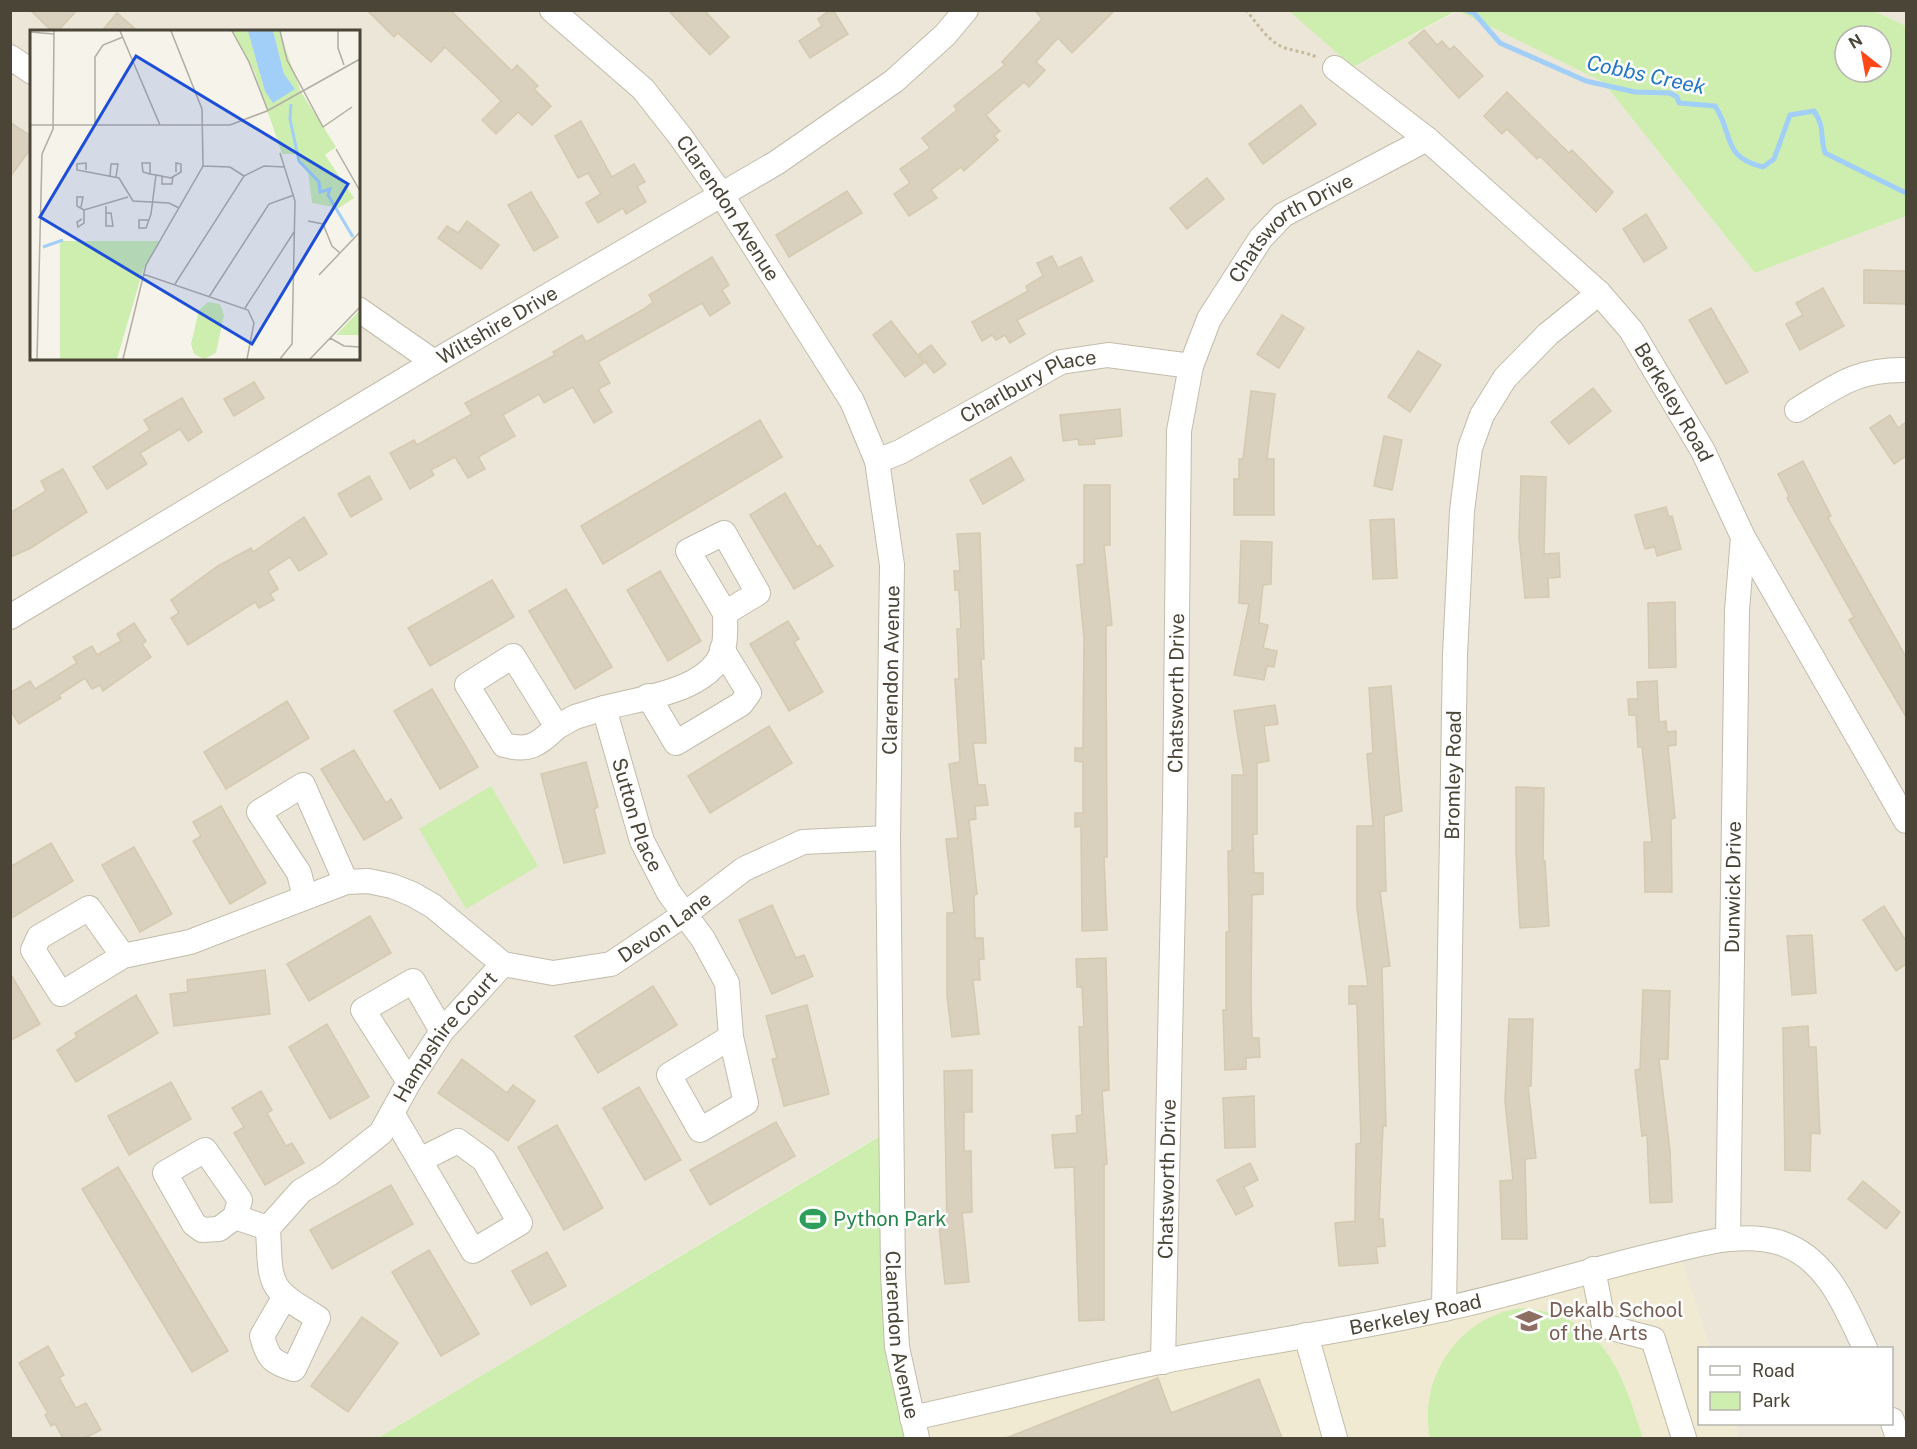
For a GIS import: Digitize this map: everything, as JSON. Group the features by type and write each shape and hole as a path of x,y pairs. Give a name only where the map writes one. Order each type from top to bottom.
{"street":[{"name":"Clarendon Avenue","path":"552,10 643,89 680,136 721,194 852,401 877,461 892,566 888,838 893,1272 897,1347 915,1429"},
{"name":"Wiltshire Drive","path":"10,617 434,363 776,163 894,81 945,35 966,10"},
{"path":"10,57 30,71"},
{"name":"Berkeley Road","path":"1335,68 1427,139 1599,293 1631,330 1703,451 1743,537 1906,820"},
{"name":"Chatsworth Drive","path":"1163,1362 1175,807 1179,431 1191,366 1209,319 1261,238 1283,215 1427,139"},
{"name":"Bromley Road","path":"1444,1309 1455,655 1462,511 1470,448 1482,415 1505,378 1548,334 1599,293"},
{"path":"360,310 434,363"},
{"name":"Charlbury Place","path":"877,461 900,452 1061,362 1108,355 1191,366"},
{"path":"1797,410 1847,379 1862,373 1879,369 1906,370"},
{"name":"Dunwick Drive","path":"1728,1238 1737,610 1743,537"},
{"path":"557,727 575,717 604,708 690,686 711,668 722,649 725,613"},
{"path":"648,696 676,743 741,704 749,693 722,649"},
{"name":"Sutton Place","path":"604,708 642,841 669,893 686,914 727,983 731,1037"},
{"path":"305,897 299,873 259,812 303,785 346,882"},
{"name":"Devon Lane","path":"123,956 190,942 346,882 380,883 412,894 433,906 503,964 553,974 611,964 686,914 744,869 803,842 888,838"},
{"name":"Hampshire Court","path":"268,1228 301,1191 329,1174 381,1133 409,1082 442,1031 503,964"},
{"path":"409,1082 363,1010 413,981 442,1031"},
{"name":"Hampshire Court","path":"392,1113 473,1251 520,1223 484,1160 458,1141 420,1160"},
{"path":"235,1218 268,1228 270,1268 275,1286 284,1298"},
{"name":"Berkeley Road","path":"915,1429 1163,1362 1444,1309 1593,1269 1728,1238 1780,1243 1804,1254 1821,1268 1843,1302 1865,1347"},
{"path":"1593,1269 1604,1326 1653,1339 1684,1438"},
{"path":"1306,1335 1335,1438"},
{"path":"1893,1423 1898,1438"}],"path":[{"path":"1246,10 1272,40 1284,48 1309,53 1335,68"}],"shaded area":[{"path":"1289,10 1353,67 1458,11 1603,82 1755,273 1906,216 1906,1438 1739,1438 1735,1425 1893,1425 1893,1347 1710,1347 1679,1252 910,1418 884,1133 378,1438 11,1438 10,11"},
{"path":"1874,11 1906,11 1906,26"},
{"name":"Dekalb School of the Arts","path":"1679,1251 1710,1347 1698,1347 1698,1425 1735,1425 1739,1438 917,1438 910,1418"}],"green space":[{"path":"1289,11 1456,11 1353,67"},
{"path":"1458,11 1874,11 1906,26 1906,216 1755,273 1603,82"},
{"path":"491,786 538,866 466,909 419,829"},
{"name":"Python Park","path":"885,1133 911,1438 378,1438"},
{"path":"1523,1308 1551,1313 1573,1323 1591,1335 1606,1351 1626,1390 1643,1438 1430,1438 1428,1415 1431,1393 1448,1353 1463,1336 1480,1323 1500,1313"}],"building":[{"path":"30,10 77,10 59,30 51,30"},
{"path":"367,10 450,10 512,71 517,65 538,86 534,89 551,106 532,125 518,112 496,134 482,120 501,101 479,79 445,47 431,62 398,33 394,37"},
{"path":"668,10 704,10 729,37 710,55"},
{"path":"833,10 848,34 810,58 799,41 822,26 818,19"},
{"path":"1035,10 1115,10 1072,53 1058,38 1036,62 1045,70 1029,87 1024,82 986,115 1000,131 994,136 998,140 964,171 961,167 931,190 937,198 909,216 894,194 910,183 900,169 930,148 922,138 957,110 954,106 1005,65 1002,62 1042,19"},
{"path":"117,13 137,30 103,30"},
{"path":"1424,30 1437,45 1442,41 1450,50 1454,46 1483,76 1459,98 1409,43"},
{"path":"1507,92 1569,153 1572,150 1613,192 1596,212 1540,156 1537,159 1507,129 1502,134 1484,116"},
{"path":"1301,105 1316,124 1263,164 1249,144"},
{"path":"581,121 612,177 634,164 645,182 637,186 646,202 626,214 623,208 598,223 586,203 601,194 588,173 578,178 555,136"},
{"path":"10,122 30,136 30,150 10,177"},
{"path":"1207,178 1224,199 1187,229 1170,208"},
{"path":"847,191 862,213 789,257 776,235"},
{"path":"531,192 558,237 534,251 508,205"},
{"path":"1646,214 1667,248 1644,262 1623,229"},
{"path":"467,221 499,245 481,269 438,238 447,226 458,233"},
{"path":"1052,256 1058,268 1081,257 1093,281 1017,320 1025,334 1010,343 1005,335 996,340 992,335 982,341 972,322 1028,291 1026,286 1043,276 1037,263"},
{"path":"712,257 729,285 722,290 730,303 710,316 702,303 598,362 610,383 598,389 612,412 594,423 573,387 544,403 539,394 503,415 515,436 478,457 485,469 468,478 455,457 431,470 434,475 410,489 390,453 414,440 417,445 472,414 465,403 555,355 553,352 582,335 586,342 644,309 653,302 649,295"},
{"path":"1864,270 1906,271 1906,304 1864,303"},
{"path":"1823,288 1844,326 1800,350 1786,324 1803,315 1796,303"},
{"path":"1711,308 1748,372 1726,384 1689,320"},
{"path":"1282,315 1304,328 1279,368 1257,354"},
{"path":"891,321 924,363 905,377 873,335"},
{"path":"931,345 946,364 934,373 919,354"},
{"path":"1418,351 1441,365 1410,412 1388,397"},
{"path":"254,382 264,398 234,416 224,399"},
{"path":"1593,388 1611,411 1569,444 1551,422"},
{"path":"1251,391 1275,394 1267,459 1274,459 1274,515 1234,515 1234,479 1239,479 1239,459 1243,459"},
{"path":"182,398 202,432 188,441 180,429 140,453 147,464 107,489 93,467 150,430 144,420"},
{"path":"1120,409 1122,436 1094,439 1095,444 1079,445 1078,439 1063,441 1060,415"},
{"path":"1890,415 1898,428 1906,422 1906,456 1894,464 1870,428"},
{"path":"760,420 782,457 603,564 581,526"},
{"path":"1384,436 1402,440 1392,490 1374,486"},
{"path":"1011,457 1024,480 983,504 970,480"},
{"path":"1803,461 1831,516 1828,518 1906,657 1906,717 1849,620 1854,617 1787,498 1789,496 1778,474"},
{"path":"63,469 87,512 29,549 10,557 10,513 46,491 41,481"},
{"path":"369,476 382,499 351,517 338,494"},
{"path":"1521,476 1546,477 1544,554 1559,553 1560,577 1548,578 1549,597 1525,598 1519,537"},
{"path":"1084,485 1110,485 1110,545 1104,545 1112,625 1106,626 1107,857 1104,857 1107,930 1082,931 1081,826 1075,827 1075,813 1083,813 1083,762 1075,761 1075,748 1083,748 1084,638 1077,565 1084,564"},
{"path":"785,493 817,547 820,545 833,566 794,589 750,515"},
{"path":"1666,507 1669,517 1672,516 1681,549 1657,556 1655,547 1645,549 1635,515"},
{"path":"304,517 327,554 299,571 290,557 268,571 278,589 270,594 274,600 259,608 255,602 188,645 171,618 179,613 171,600 218,566 251,548 253,552"},
{"path":"1394,519 1397,578 1373,579 1370,520"},
{"path":"980,533 984,659 981,659 986,743 973,743 978,785 985,785 988,805 975,806 976,819 969,820 977,894 974,895 975,938 983,938 984,959 979,959 980,980 973,980 979,1034 952,1037 947,996 947,913 954,913 946,839 958,838 949,764 960,762 955,679 959,679 957,629 961,629 959,590 955,590 954,571 960,571 957,534"},
{"path":"1241,541 1272,542 1271,584 1263,585 1259,623 1268,625 1263,648 1277,651 1274,667 1267,666 1264,680 1234,675 1249,604 1239,603"},
{"path":"660,571 701,641 668,661 627,590"},
{"path":"492,580 514,617 430,666 408,628"},
{"path":"566,589 612,667 575,689 529,611"},
{"path":"1675,602 1676,667 1649,668 1648,603"},
{"path":"788,621 799,639 794,642 823,692 789,711 750,644"},
{"path":"134,623 146,641 142,644 151,657 103,691 100,685 92,689 85,678 59,695 61,698 19,724 10,710 10,693 30,681 35,689 77,663 73,657 92,646 97,655 121,641 117,634"},
{"path":"1657,681 1659,722 1666,721 1667,732 1676,731 1676,745 1668,746 1675,818 1671,819 1672,892 1645,892 1644,842 1652,842 1642,747 1638,747 1636,715 1629,715 1628,699 1638,699 1637,682"},
{"path":"1391,686 1402,811 1384,816 1386,891 1380,891 1390,966 1382,967 1386,1126 1383,1126 1379,1219 1383,1219 1385,1246 1376,1247 1378,1263 1339,1266 1335,1223 1355,1221 1356,1144 1361,1143 1357,1004 1349,1004 1349,986 1368,986 1357,909 1357,826 1373,826 1367,754 1373,753 1369,688"},
{"path":"432,689 478,767 440,789 394,711"},
{"path":"287,701 309,738 226,789 204,752"},
{"path":"1275,705 1278,724 1264,726 1269,761 1257,763 1257,834 1253,834 1254,873 1263,873 1263,894 1252,895 1252,1038 1259,1038 1260,1057 1246,1058 1246,1069 1225,1070 1223,1010 1226,1010 1226,932 1229,932 1228,851 1232,851 1232,775 1244,775 1234,711"},
{"path":"769,726 792,763 710,813 688,776"},
{"path":"354,750 386,803 391,799 402,818 364,840 321,769"},
{"path":"586,762 598,807 594,809 605,853 564,863 541,774"},
{"path":"1516,787 1544,788 1543,862 1545,861 1549,926 1520,928 1516,853"},
{"path":"221,806 266,883 230,904 193,841 201,836 193,822"},
{"path":"51,843 73,881 10,919 10,867"},
{"path":"134,847 172,914 140,932 102,865"},
{"path":"772,905 796,958 804,955 813,976 772,994 739,920"},
{"path":"1884,906 1906,941 1906,964 1896,971 1863,920"},
{"path":"370,916 391,953 309,1001 287,964"},
{"path":"1812,935 1816,993 1792,995 1787,936"},
{"path":"1106,958 1109,1090 1102,1091 1107,1164 1104,1165 1104,1320 1079,1321 1074,1167 1055,1168 1052,1135 1077,1133 1076,1116 1082,1115 1079,1027 1084,1027 1082,987 1077,987 1076,959"},
{"path":"265,970 270,1014 174,1026 170,994 188,992 187,980"},
{"path":"10,973 40,1024 10,1041"},
{"path":"653,986 677,1025 598,1073 575,1036"},
{"path":"1643,990 1670,991 1668,1059 1659,1059 1670,1151 1672,1202 1650,1203 1647,1135 1642,1136 1635,1070 1640,1069"},
{"path":"136,995 158,1033 76,1082 57,1050 77,1037 75,1033"},
{"path":"807,1005 829,1094 784,1106 772,1059 777,1058 766,1016"},
{"path":"1509,1019 1533,1019 1531,1086 1528,1086 1536,1158 1525,1159 1527,1239 1502,1239 1500,1181 1513,1180 1505,1101"},
{"path":"327,1024 369,1097 330,1119 289,1047"},
{"path":"1808,1026 1809,1047 1816,1047 1820,1134 1811,1133 1810,1171 1785,1170 1783,1028"},
{"path":"462,1059 507,1093 513,1085 535,1101 508,1141 438,1093"},
{"path":"972,1070 972,1112 964,1112 964,1151 971,1151 972,1212 962,1213 969,1282 945,1284 939,1226 947,1225 944,1071"},
{"path":"171,1082 191,1119 129,1155 108,1116"},
{"path":"639,1087 681,1160 645,1180 603,1108"},
{"path":"261,1091 272,1110 267,1113 286,1146 292,1143 304,1163 265,1185 234,1133 244,1127 232,1108"},
{"path":"1254,1096 1255,1147 1225,1148 1223,1098"},
{"path":"776,1122 795,1156 710,1205 690,1170"},
{"path":"557,1125 603,1208 564,1230 518,1147"},
{"path":"1250,1163 1258,1180 1244,1187 1253,1206 1236,1215 1217,1180"},
{"path":"118,1167 228,1351 192,1372 82,1189"},
{"path":"1863,1181 1900,1212 1886,1229 1848,1199"},
{"path":"391,1185 413,1224 332,1269 310,1230"},
{"path":"429,1250 479,1334 441,1356 392,1272"},
{"path":"547,1252 566,1286 531,1305 512,1271"},
{"path":"362,1317 398,1343 348,1412 311,1386"},
{"path":"48,1346 64,1375 59,1378 76,1408 86,1403 101,1430 85,1438 63,1438 55,1424 51,1426 45,1415 48,1413 19,1363"},
{"path":"1158,1378 1171,1413 1259,1379 1282,1438 1006,1438"}],"waterway":[{"name":"Cobbs Creek","path":"1465,10 1474,13 1500,43 1586,81 1635,92 1670,93 1677,97 1679,103 1715,106 1734,151 1750,163 1763,167 1774,159 1790,115 1814,111 1821,127 1825,153 1906,193"}],"place":[{"name":"Python Park","path":"813,1219"},
{"name":"Dekalb School of the Arts","path":"1529,1321"}]}
